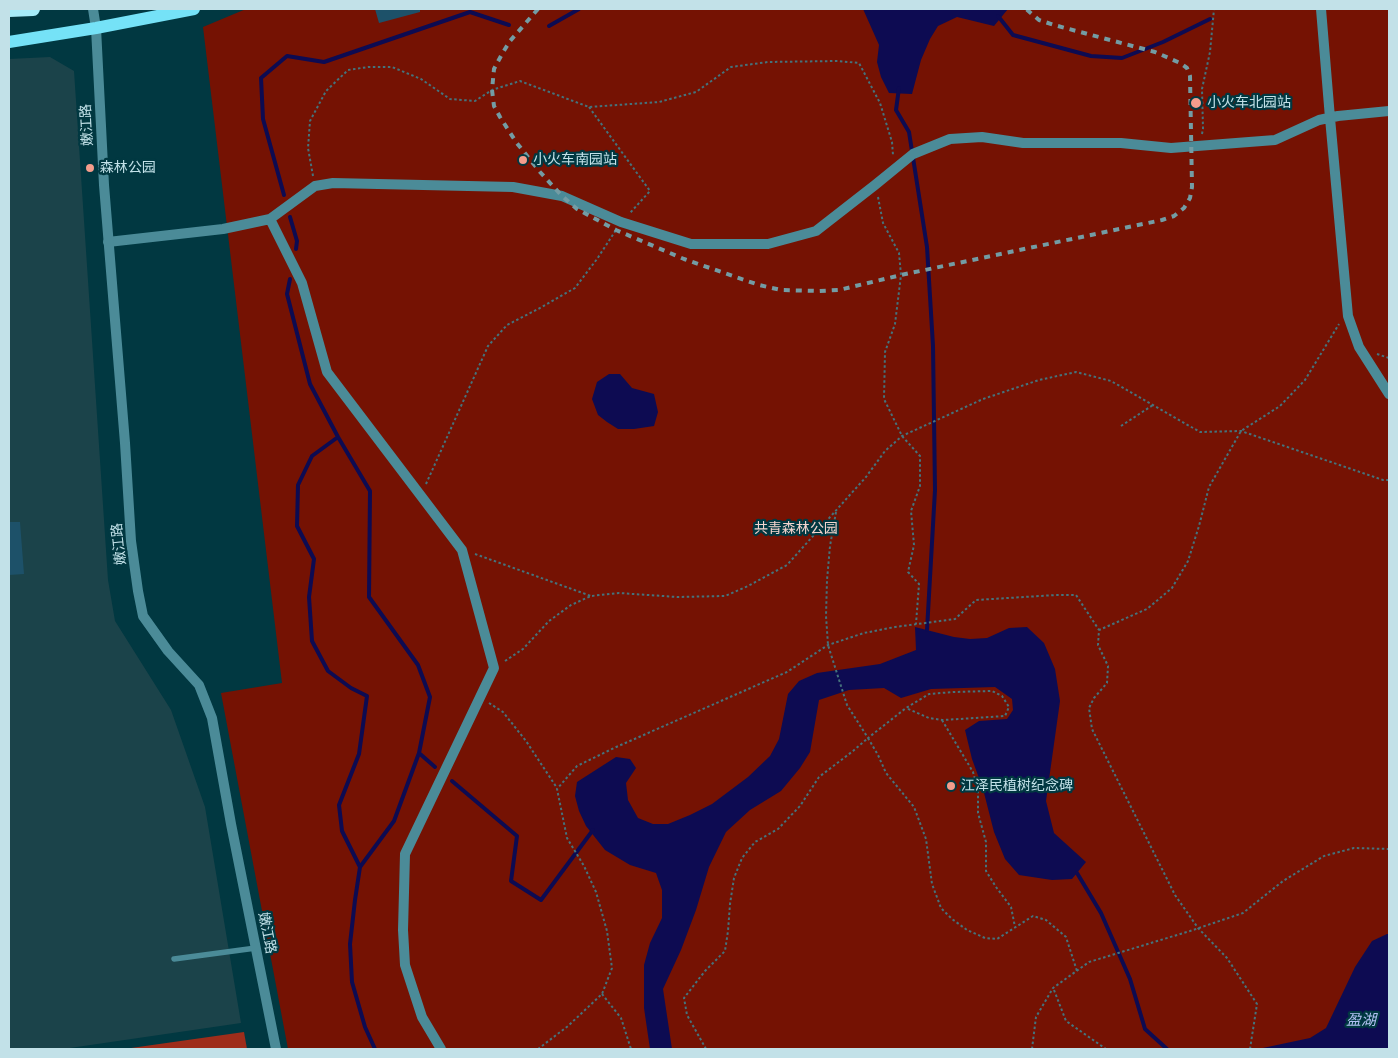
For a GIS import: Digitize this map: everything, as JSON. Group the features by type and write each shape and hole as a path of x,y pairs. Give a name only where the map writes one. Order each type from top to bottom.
{"highway":[{"path":"9,10 32,9"}],"main road":[{"path":"9,42 194,9"}],"street":[{"name":"嫩江路","path":"93,9 96,28 102,167 125,444 131,541 138,591 143,616 168,651 199,685 212,718 276,1049"},
{"path":"1321,9 1348,316 1359,348 1389,394"},
{"path":"108,242 224,229 270,219 315,186 334,183 513,187 562,196 621,222 691,244 768,244 816,231 913,154 950,139 982,137 1023,142 1121,143 1171,148 1275,140 1319,120 1389,111"},
{"path":"270,219 302,283 328,372 462,550 494,668 405,854 403,930 405,965 422,1017 441,1049"}],"lane":[{"path":"174,959 256,948"}],"path":[{"path":"1198,146 1203,130 1202,89 1210,52 1214,9"},
{"path":"315,186 308,148 310,121 326,91 348,70 368,67 392,67 421,79 450,99 475,101 492,90 520,81 589,107 658,102 696,92 731,67 768,62 859,63 880,103 892,142 894,170"},
{"path":"421,495 488,346 507,325 575,288 621,222 650,191 589,107"},
{"path":"875,185 883,223 899,252 901,284 895,324 885,352 884,399 902,436 920,456 920,486 911,511 914,544 908,572 919,584 916,624"},
{"path":"1099,630 1147,609 1172,588 1188,561 1209,487 1241,431 1280,406 1305,380 1348,308"},
{"path":"494,668 522,649 549,621 571,605 591,596 619,592 677,597 725,596 748,586 788,565 866,477 885,451 902,436 983,399 1039,380 1076,372 1111,381 1200,432 1241,431 1384,480 1389,480"},
{"path":"1121,426 1154,405"},
{"path":"836,510 827,580 826,616 828,645 847,705 878,755 886,773 914,807 926,838 932,884 941,908 967,930 985,938 996,939 1033,916 1046,920 1066,937 1077,971"},
{"path":"462,550 591,596"},
{"path":"558,789 577,766 786,672 828,645 864,633 955,619 976,600 1076,595 1099,630 1098,645 1108,666 1108,683 1094,698 1089,708 1092,729 1175,895 1198,928 1227,958 1257,1004 1250,1049"},
{"path":"706,1049 687,1015 684,998 725,951 734,878 742,858 756,842 778,829 800,806 819,777 853,752 906,708 929,694 992,691 1002,696 1009,707 1005,716 942,720 928,718 906,708"},
{"path":"481,697 503,712 526,741 558,789 567,838 584,866 596,892 607,931 612,968 602,994 568,1026 538,1049"},
{"path":"942,720 973,772 978,791 978,813 986,842 986,871 1011,906 1015,928"},
{"path":"1032,1049 1036,1017 1053,988 1089,962 1243,913 1283,881 1324,856 1354,848 1389,849"},
{"path":"1053,988 1066,1021 1106,1049"},
{"path":"602,994 620,1018 631,1049"}],"shaded area":[{"path":"50,57 74,71 108,580 115,621 171,710 205,807 241,1023 63,1049 9,1049 9,59"},
{"path":"244,1032 247,1049 124,1049"}],"green space":[{"name":"共青森林公园","path":"246,9 1389,9 1389,1049 288,1049 221,693 282,683 203,27"}],"water":[{"path":"863,9 1008,9 994,26 957,17 938,26 921,60 912,94 889,93 881,77 877,62 879,45"},
{"path":"609,374 620,374 632,388 654,394 658,412 654,426 618,429 598,415 592,399 597,382"},
{"path":"915,627 970,639 987,638 1009,628 1027,627 1044,643 1055,669 1060,701 1046,801 1054,833 1086,862 1072,879 1052,880 1019,875 1005,859 994,832 965,730 979,721 1007,719 1013,710 1012,699 995,687 931,689 901,698 884,688 849,690 819,700 810,752 800,768 781,791 750,810 726,832 709,867 681,950 663,989 672,1049 650,1049 644,1008 644,965 650,943 662,918 662,890 656,873 630,865 605,850 586,826 575,796 577,782 616,757 630,759 636,768 626,783 628,800 638,818 653,824 668,824 690,815 712,804 748,777 770,756 779,739 788,694 799,681 817,673 880,664 916,650"},
{"name":"盈湖","path":"1389,934 1389,1049 1258,1049 1310,1038 1326,1028 1355,967 1372,941"}],"building":[{"path":"375,9 420,9 420,12 379,23"},
{"path":"9,522 20,522 24,574 9,575"}],"waterway":[{"path":"549,26 579,9"},
{"path":"284,195 263,119 261,78 287,56 324,62 470,12 509,25"},
{"path":"998,16 1013,35 1091,56 1122,58 1163,42 1210,19"},
{"path":"899,88 896,110 909,132 927,247 933,346 935,490 927,630"},
{"path":"290,217 297,241 296,249"},
{"path":"290,279 287,294 310,384 370,491 369,597 418,665 430,697 419,753 435,767"},
{"path":"338,437 312,456 298,485 297,526 314,559 309,597 312,641 328,671 351,688 367,696 359,754 339,805 342,831 360,867 350,944 352,982 365,1027 375,1049"},
{"path":"360,867 394,821 419,753"},
{"path":"452,781 517,836 511,881 541,900 593,830"},
{"path":"1077,873 1101,913 1130,979 1145,1029 1167,1049"}],"railway":[{"path":"538,9 510,41 494,69 492,90 494,106 516,142 562,196 577,209 616,230 684,259 759,285 781,290 819,291 839,290 901,275 1162,220 1174,216 1184,208 1190,198 1192,187 1190,76 1187,68 1155,52 1039,20 1026,9"}],"place":[{"name":"小火车北园站","path":"1196,103"},
{"name":"小火车南园站","path":"523,160"},
{"name":"森林公园","path":"90,168"},
{"name":"江泽民植树纪念碑","path":"951,786"}]}
